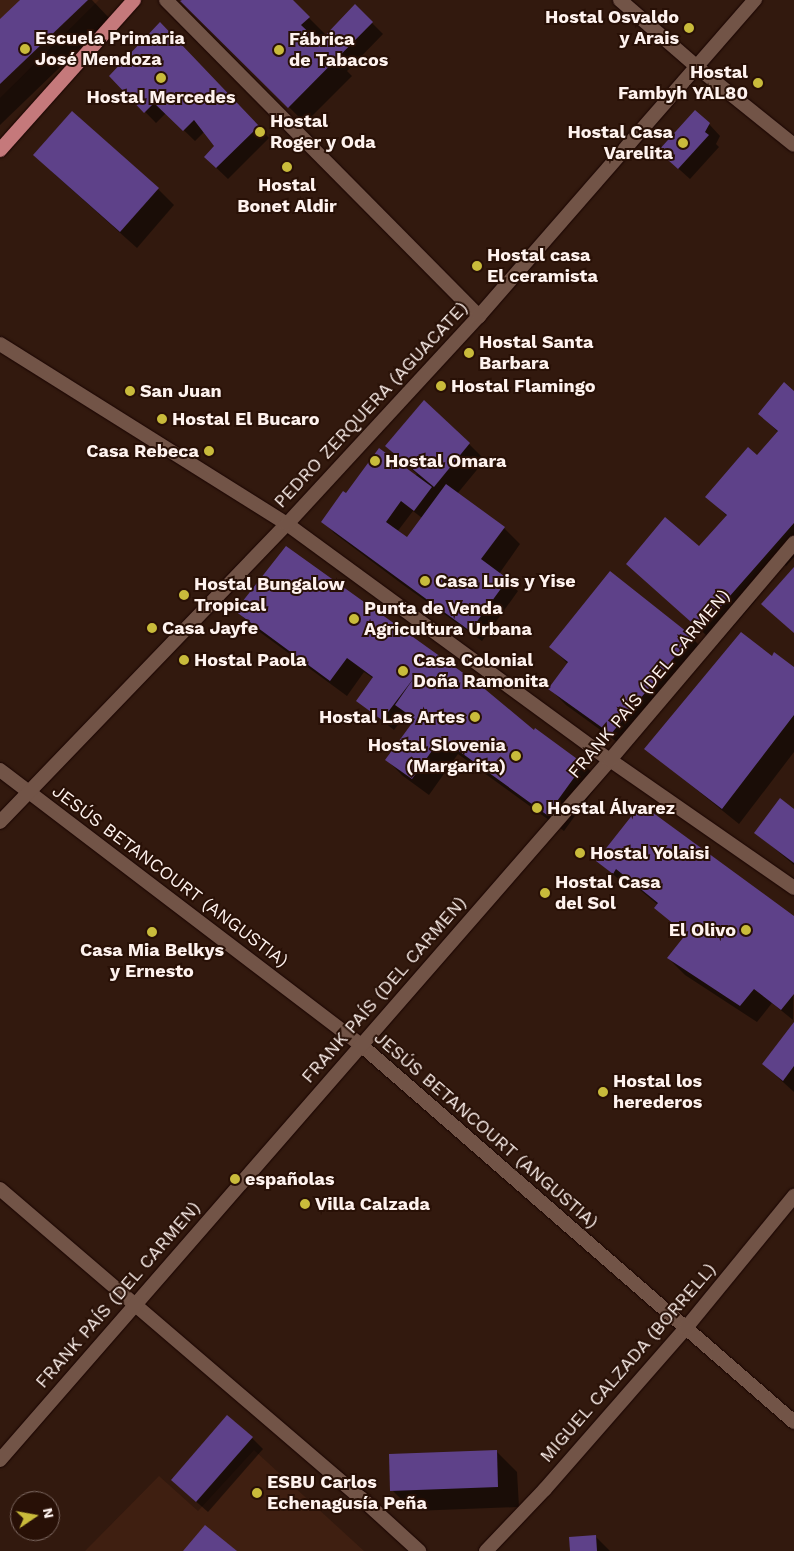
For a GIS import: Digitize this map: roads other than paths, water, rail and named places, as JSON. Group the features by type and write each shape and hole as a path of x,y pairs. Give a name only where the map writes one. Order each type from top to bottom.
{"main road":[{"path":"0,150 134,0"}],"street":[{"path":"166,0 478,316"},
{"path":"620,0 697,67 794,145"},
{"name":"PEDRO ZERQUERA (AGUACATE)","path":"0,822 287,524 478,316 755,0"},
{"path":"0,344 287,524 610,760 794,888"},
{"name":"FRANK PAÍS (DEL CARMEN)","path":"0,1460 610,760 794,543"},
{"name":"JESÚS BETANCOURT (ANGUSTIA)","path":"0,770 361,1045 794,1422"},
{"path":"0,1189 361,1498 419,1551"},
{"name":"MIGUEL CALZADA (BORRELL)","path":"486,1551 545,1489 686,1328 794,1196"}],"place":[{"name":"Hostal Osvaldo y Arais","path":"689,28"},
{"name":"Escuela Primaria José Mendoza","path":"25,49"},
{"name":"Fábrica de Tabacos","path":"279,50"},
{"name":"Hostal Mercedes","path":"161,78"},
{"name":"Hostal Fambyh YAL80","path":"758,83"},
{"name":"Hostal Roger y Oda","path":"260,132"},
{"name":"Hostal Casa Varelita","path":"683,143"},
{"name":"Hostal Bonet Aldir","path":"287,167"},
{"name":"Hostal casa El ceramista","path":"477,266"},
{"name":"Hostal Santa Barbara","path":"469,353"},
{"name":"Hostal Flamingo","path":"441,386"},
{"name":"San Juan","path":"130,391"},
{"name":"Hostal El Bucaro","path":"162,419"},
{"name":"Casa Rebeca","path":"209,451"},
{"name":"Hostal Omara","path":"375,461"},
{"name":"Casa Luis y Yise","path":"425,581"},
{"name":"Hostal Bungalow Tropical","path":"184,595"},
{"name":"Punta de Venda Agricultura Urbana","path":"354,619"},
{"name":"Casa Jayfe","path":"152,628"},
{"name":"Hostal Paola","path":"184,660"},
{"name":"Casa Colonial Doña Ramonita","path":"403,671"},
{"name":"Hostal Las Artes","path":"475,717"},
{"name":"Hostal Slovenia (Margarita)","path":"516,756"},
{"name":"Hostal Álvarez","path":"537,808"},
{"name":"Hostal Yolaisi","path":"580,853"},
{"name":"Hostal Casa del Sol","path":"545,893"},
{"name":"El Olivo","path":"746,930"},
{"name":"Casa Mia Belkys y Ernesto","path":"152,932"},
{"name":"Hostal los herederos","path":"603,1092"},
{"name":"españolas","path":"235,1179"},
{"name":"Villa Calzada","path":"305,1204"},
{"name":"ESBU Carlos Echenagusía Peña","path":"257,1493"}]}
